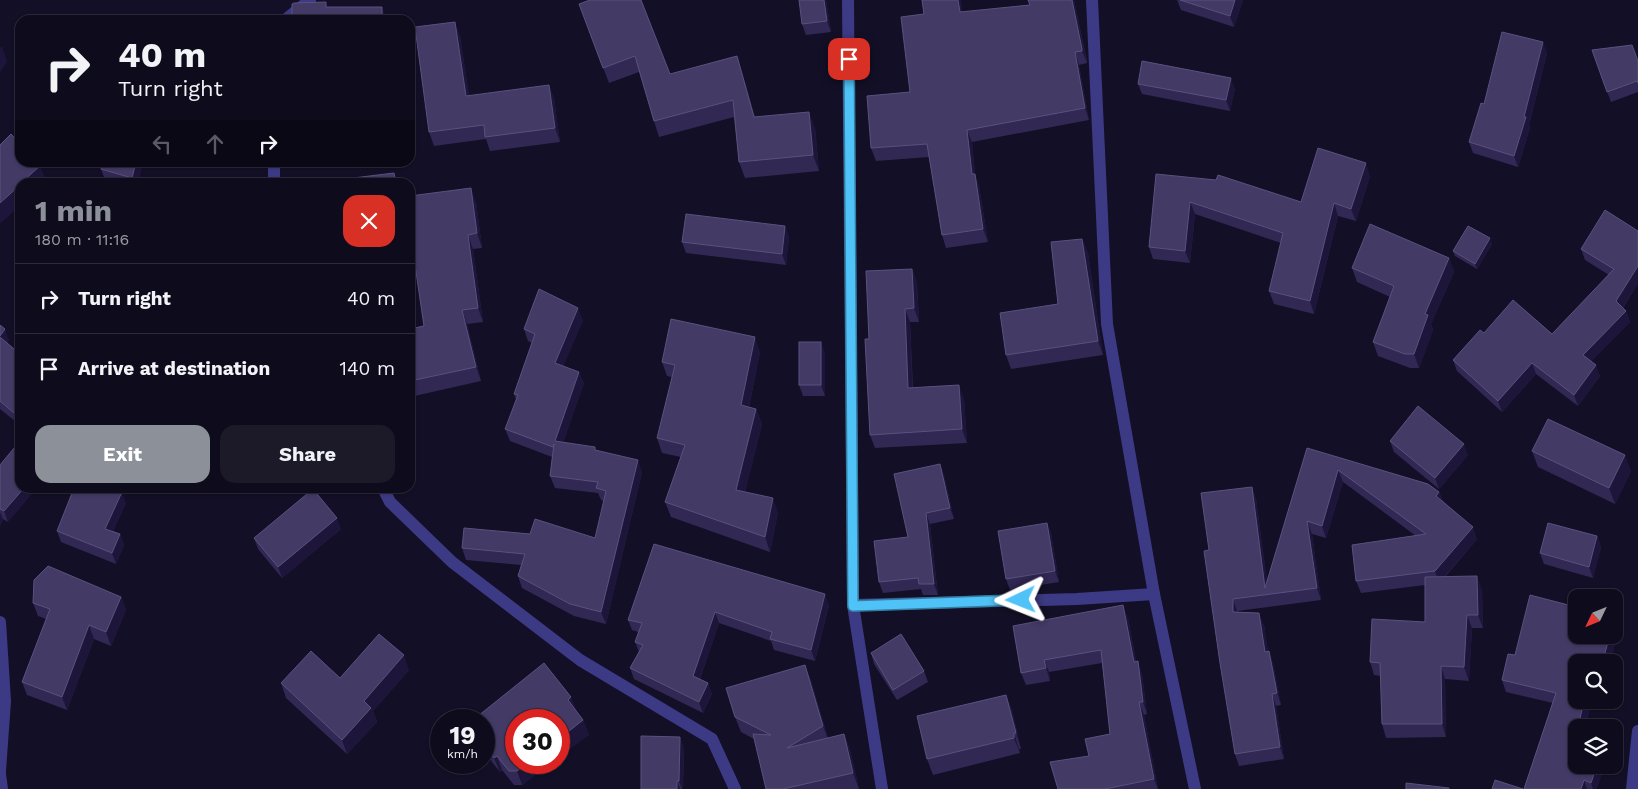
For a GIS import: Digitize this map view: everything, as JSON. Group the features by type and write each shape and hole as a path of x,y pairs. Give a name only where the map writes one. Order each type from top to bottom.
{"street":[{"path":"291,15 310,0"},
{"path":"848,0 853,606 882,789"},
{"path":"1092,0 1107,324 1154,594 1195,789"},
{"path":"386,493 390,502 452,562 580,660 712,739 735,789"},
{"path":"853,606 1077,599 1154,594"},
{"path":"0,622 5,701 0,773 2,789"},
{"path":"1632,789 1638,731"}],"building":[{"path":"590,0 641,0 670,74 737,56 754,117 809,112 813,155 739,162 733,100 654,121 635,56 603,68 579,4"},
{"path":"799,0 824,0 827,21 802,24"},
{"path":"922,0 958,0 960,12 1030,5 1028,0 1072,0 1082,49 1082,51 1075,52 1085,108 967,130 972,174 975,174 983,229 942,235 927,144 871,148 867,96 910,92 901,17 924,14"},
{"path":"1180,0 1235,0 1230,16"},
{"path":"326,2 326,7 382,7 382,15 292,15 292,4"},
{"path":"455,22 466,96 549,85 555,128 485,137 484,125 429,132 415,27"},
{"path":"1502,32 1543,42 1524,117 1526,117 1514,156 1469,142 1481,103 1484,104"},
{"path":"1632,45 1638,61 1638,83 1637,81 1607,92 1592,50"},
{"path":"1142,61 1231,78 1226,100 1138,84"},
{"path":"11,134 15,138 15,167 39,167 26,178 15,178 15,190 0,203 0,145"},
{"path":"1318,148 1366,163 1351,209 1334,203 1310,301 1269,291 1283,233 1190,202 1185,251 1149,247 1156,174 1216,180 1218,175 1301,202"},
{"path":"102,167 135,167 132,178 101,169"},
{"path":"394,173 395,178 353,178"},
{"path":"471,188 477,233 468,235 478,308 462,310 476,367 415,380 415,328 424,326 415,265 415,195"},
{"path":"1605,210 1638,231 1638,266 1616,301 1626,311 1583,355 1596,365 1574,395 1532,363 1498,401 1453,360 1480,330 1484,333 1513,300 1552,334 1614,269 1581,249"},
{"path":"686,214 785,226 782,254 682,242"},
{"path":"1370,224 1449,258 1425,314 1428,315 1414,354 1405,354 1373,342 1394,286 1352,268"},
{"path":"1468,226 1490,238 1475,264 1453,251"},
{"path":"1082,239 1098,341 1006,355 1000,313 1058,304 1051,242"},
{"path":"912,269 914,308 905,309 908,388 959,385 962,429 870,435 865,339 869,339 866,271"},
{"path":"539,289 578,308 555,363 579,372 555,441 595,447 595,450 638,460 601,612 570,604 518,576 525,554 462,548 464,528 530,534 535,519 595,538 606,491 596,488 598,482 550,476 554,444 553,447 505,429 518,395 514,394 535,334 524,329"},
{"path":"671,319 755,337 741,405 756,409 736,490 773,498 765,537 665,502 685,445 657,438 675,365 662,362"},
{"path":"0,325 5,329 0,336"},
{"path":"0,337 15,350 15,414 0,401"},
{"path":"799,342 821,342 821,385 799,385"},
{"path":"1418,406 1464,444 1435,478 1390,441"},
{"path":"1548,419 1625,455 1609,488 1532,451"},
{"path":"15,447 15,493 20,493 4,511 0,509 0,465"},
{"path":"1307,448 1428,484 1439,492 1436,496 1473,527 1435,571 1356,581 1352,545 1426,534 1338,470 1322,526 1307,521 1317,588 1233,599 1233,612 1259,613 1265,652 1269,651 1277,693 1272,694 1280,747 1235,754 1204,551 1209,550 1201,493 1252,487 1265,588"},
{"path":"940,464 950,508 926,513 934,584 919,584 918,578 879,582 874,541 908,537 894,474"},
{"path":"72,493 122,493 105,529 120,534 112,553 57,531"},
{"path":"308,493 316,493 337,518 278,567 254,538"},
{"path":"1047,523 1055,571 1006,579 998,531"},
{"path":"1548,523 1597,536 1589,567 1540,553"},
{"path":"654,544 825,594 811,650 770,639 772,632 715,612 693,676 708,683 699,702 630,668 643,645 635,642 642,623 628,620"},
{"path":"48,566 121,597 106,632 89,625 62,697 22,682 50,609 33,603 34,580"},
{"path":"1477,576 1478,615 1467,615 1464,667 1441,666 1442,724 1382,724 1380,663 1370,662 1372,619 1425,622 1425,577"},
{"path":"1530,595 1568,605 1568,644 1607,644 1605,654 1568,654 1568,709 1582,709 1580,719 1568,719 1568,774 1594,774 1591,783 1584,780 1581,789 1524,789 1556,693 1502,680 1508,654 1515,655"},
{"path":"1123,605 1134,662 1138,661 1143,702 1139,702 1154,779 1105,789 1058,789 1050,762 1089,756 1085,739 1110,734 1101,650 1044,660 1046,668 1021,673 1013,626"},
{"path":"379,634 404,655 364,701 371,708 342,740 281,683 311,651 340,678"},
{"path":"901,634 924,671 893,690 871,653"},
{"path":"544,663 571,697 568,700 583,720 570,730 570,709 505,709 505,766 497,756 495,757 495,709 487,709"},
{"path":"805,665 823,726 787,748 844,734 853,773 783,789 766,789 753,734 771,735 735,717 726,688"},
{"path":"1006,695 1016,733 1014,733 1014,738 927,759 917,716"},
{"path":"641,736 680,737 679,781 677,781 677,789 641,789"},
{"path":"1495,780 1523,789 1492,789"},
{"path":"1406,783 1449,788 1449,789 1406,789"}],"route":[{"path":"849,59 853,606 1021,600"}]}
